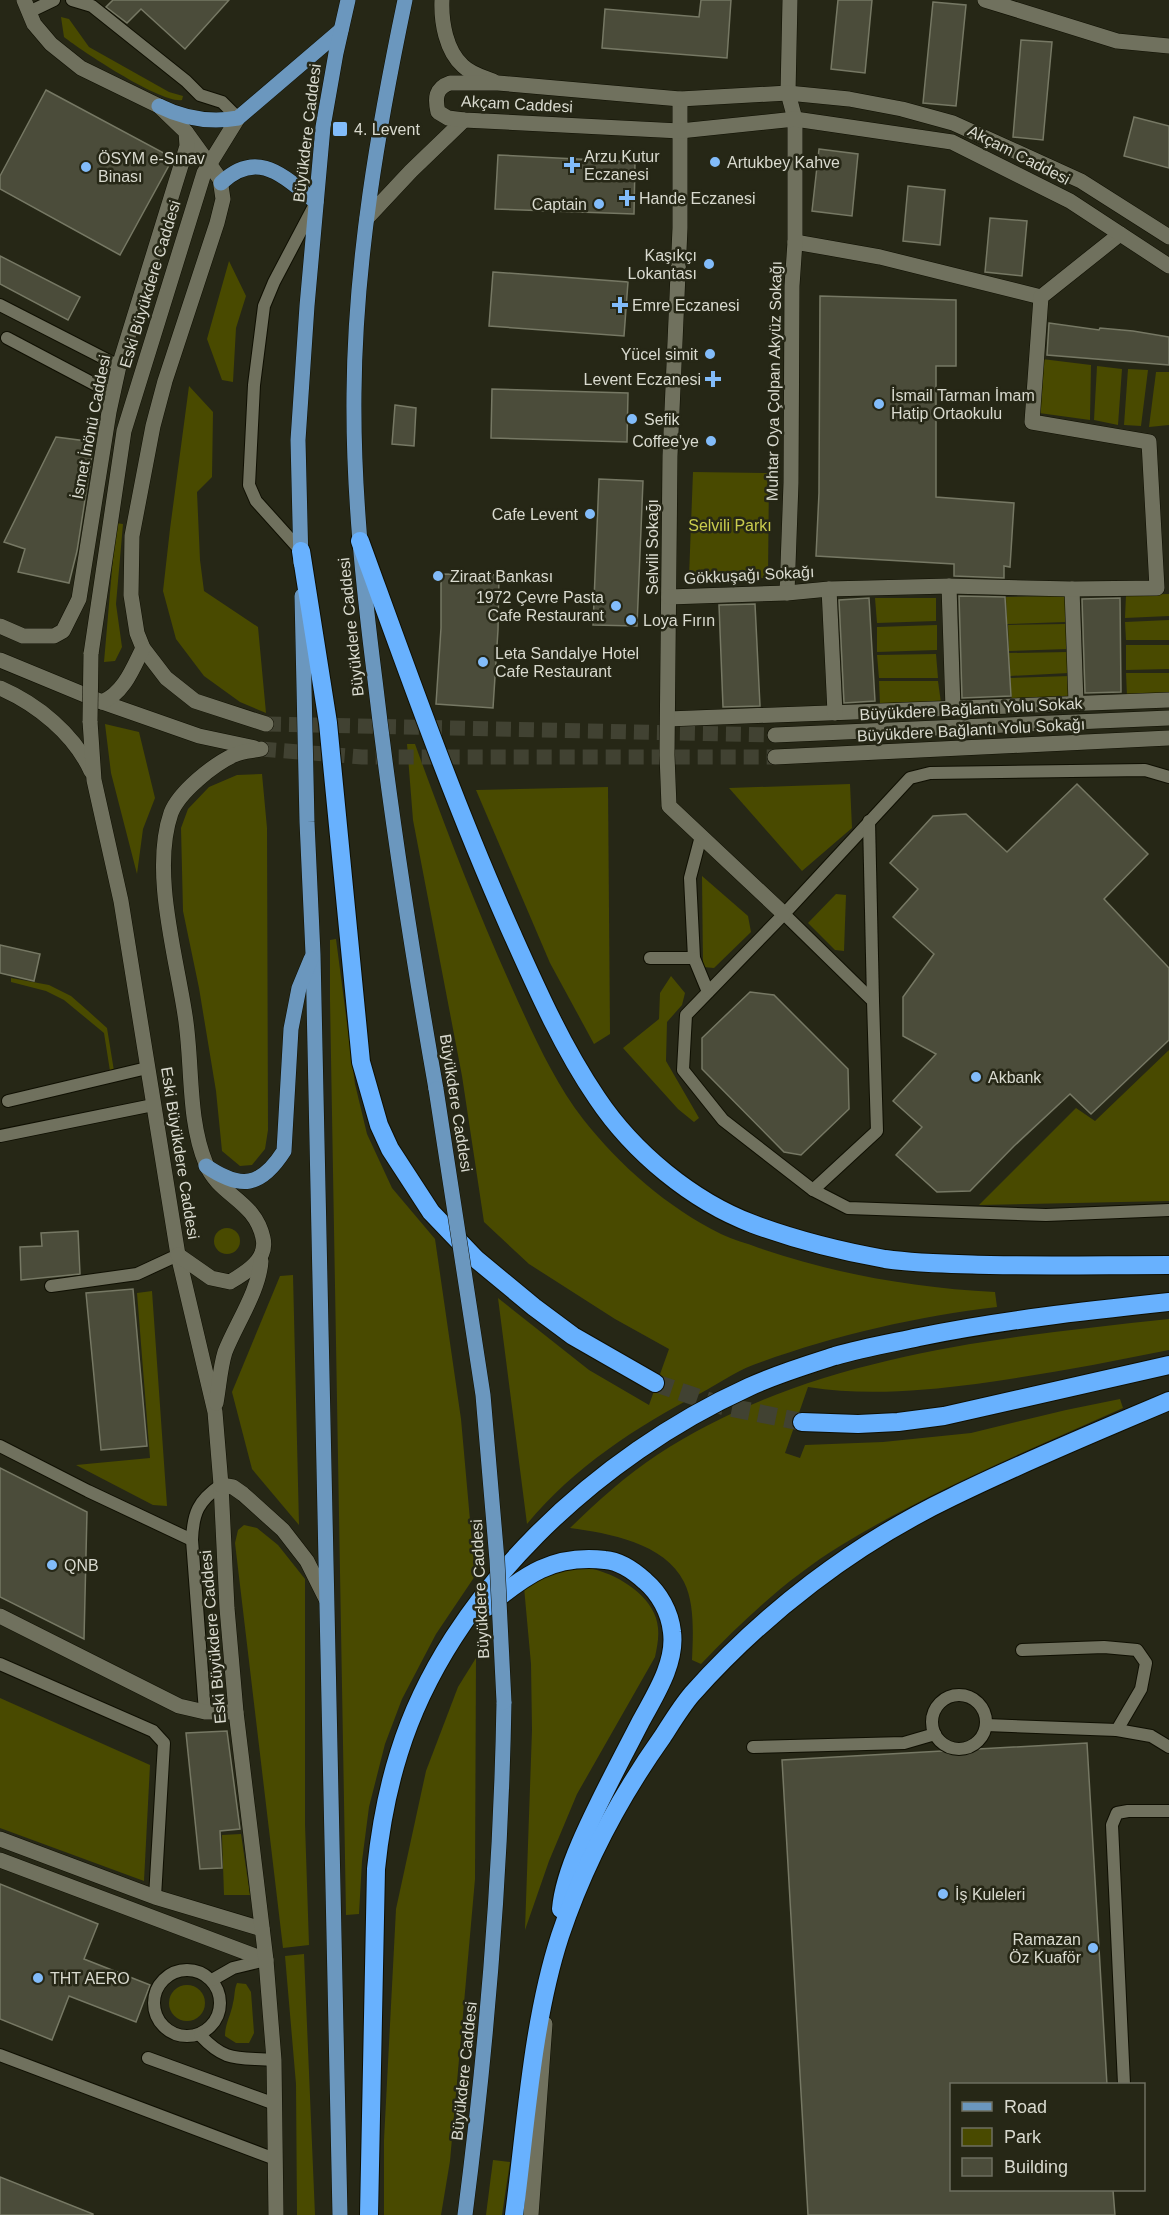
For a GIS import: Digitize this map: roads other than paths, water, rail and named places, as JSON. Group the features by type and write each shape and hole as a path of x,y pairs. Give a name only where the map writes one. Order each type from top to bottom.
{"highway":[{"path":"360,541 457,806 537,991 597,1098 623,1130 655,1162 685,1188 750,1223 791,1238 840,1250 887,1259 934,1264 1169,1265"},
{"path":"301,551 328,723 360,1053 370,1098 379,1125 390,1149 431,1212 476,1259 573,1336 655,1383"},
{"path":"369,2215 376,1869 380,1835 399,1752 426,1687 442,1654 494,1580 605,1473 662,1435 750,1386 838,1356 897,1341 1054,1315 1169,1302"},
{"path":"802,1422 868,1424 944,1416 1169,1365"},
{"path":"514,2215 534,2056 560,1938 595,1848 638,1771 690,1696 766,1621 831,1569 878,1538 950,1497 1169,1401"},
{"path":"456,1634 506,1591 529,1576 552,1563 585,1557 610,1560 635,1572 654,1589 666,1610 672,1633 670,1654 663,1681 594,1810 571,1866 562,1897 560,1938"}],"main road":[{"path":"159,106 187,118 224,121 238,118 341,30 336,0"},
{"name":"Büyükdere Caddesi","path":"340,2215 313,954 307,822 298,440 300,392 323,127 348,0"},
{"name":"Büyükdere Caddesi","path":"405,0 379,128 367,218 358,311 354,393 360,541 387,790 436,1089 484,1406 498,1572 504,1702 498,1882 479,2107 465,2215"},
{"path":"221,183 233,171 247,166 263,168 279,173 316,202"},
{"path":"206,1166 224,1178 239,1182 253,1181 273,1168 284,1151 291,1029 299,987 313,954"}],"street":[{"path":"441,0 448,43 453,55 464,67 498,83"},
{"name":"Muhtar Oya Çolpan Akyüz Sokağı","path":"787,593 791,483 792,286 795,242 795,119 788,93 790,0"},
{"path":"985,0 1117,41 1169,46"},
{"path":"27,6 33,24 51,44 81,68 159,106 186,132 221,183 223,199 217,224 165,381 153,426 132,536 131,595 137,633 143,648 166,678 195,701 266,724"},
{"name":"Akçam Caddesi","path":"1169,237 1081,181 953,123 902,109 849,99 788,93 680,99 498,83 450,83 442,85 436,93 438,112 448,118 464,120 680,131 795,119 952,142 1070,201 1169,266"},
{"name":"Selvili Sokağı","path":"680,99 680,228 670,456 669,806 784,914"},
{"name":"Eski Büyükdere Caddesi","path":"238,118 204,173 124,430 91,654 90,721 94,780 121,901 178,1255 215,1412 227,1608 266,1960 274,2060 276,2215"},
{"path":"367,218 464,120"},
{"name":"İsmet İnönü Caddesi","path":"0,626 23,636 54,636 63,631 78,599 119,366 185,157 186,132"},
{"path":"1041,297 1120,234"},
{"name":"Muhtar Oya Çolpan Akyüz Sokağı","path":"795,242 880,257 1041,297"},
{"name":"Gökkuşağı Sokağı","path":"669,597 949,586 1072,589 1157,588 1149,442 1032,422 1041,297"},
{"path":"949,586 953,709"},
{"name":"Gökkuşağı Sokağı","path":"829,589 835,713"},
{"path":"1072,589 1076,703"},
{"path":"102,702 110,699 119,690 143,648"},
{"path":"0,660 102,702 199,736 261,749 235,754 198,778 172,811 163,851 168,914 186,1018 194,1108 206,1166 223,1188 246,1205 256,1219 264,1240 260,1269 224,1355 215,1412"},
{"path":"0,688 31,706 60,728 83,754 94,780"},
{"path":"668,719 1169,700"},
{"name":"Büyükdere Bağlantı Yolu Sokak","path":"775,735 1169,718"},
{"name":"Büyükdere Bağlantı Yolu Sokağı","path":"775,757 1169,738"},
{"path":"178,1255 211,1278 230,1282 249,1271 261,1256"},
{"path":"221,1485 233,1487 243,1494 283,1530 307,1561 326,1599"},
{"path":"0,1616 179,1706 205,1712 237,1712"},
{"path":"0,1839 155,1897 262,1929"},
{"path":"0,1860 266,1960"},
{"path":"531,2215 545,2043 546,1995"}],"lane":[{"path":"27,6 54,0"},
{"path":"72,0 92,6 186,81 200,95 222,102 238,118"},
{"path":"301,551 256,501 249,485 258,341 264,306 316,202"},
{"path":"0,305 119,366"},
{"path":"7,338 113,394"},
{"path":"1169,777 1144,770 930,773 910,778 784,914 686,1015 683,1070 723,1120 813,1190 848,1208 1046,1215 1169,1210"},
{"path":"813,1190 877,1131 869,821"},
{"path":"701,836 690,879 694,958 708,992"},
{"path":"784,914 873,1001"},
{"path":"650,958 694,958"},
{"path":"8,1101 147,1068"},
{"path":"0,1136 153,1105"},
{"path":"51,1286 137,1274 178,1255"},
{"path":"0,1446 192,1540"},
{"path":"205,1712 192,1540 193,1518 208,1494 221,1485"},
{"path":"1022,1650 1104,1647 1137,1650 1146,1663 1141,1689 1117,1730"},
{"path":"0,1665 153,1731 164,1743 155,1897"},
{"path":"949,1696 967,1696 982,1707 986,1725 977,1742 969,1747 949,1747 935,1734 933,1716 936,1708 949,1696"},
{"path":"986,1725 1117,1730 1151,1736 1169,1748"},
{"path":"753,1747 904,1743 935,1734"},
{"path":"1124,2083 1112,1825 1117,1813 1169,1811"},
{"path":"212,1980 233,1968 266,1960"},
{"path":"178,1970 198,1971 212,1980 220,1996 220,2008 217,2019 210,2028 200,2035 189,2037 167,2030 159,2022 154,2011 153,2000 161,1981 178,1970"},
{"path":"200,2035 223,2056 274,2060"},
{"path":"0,2055 275,2159"},
{"path":"148,2058 274,2104"}],"tunnel":[{"path":"266,724 775,735"},
{"path":"261,749 362,757 775,757"},
{"path":"655,1383 723,1406 802,1422"}],"place":[{"name":"4. Levent","path":"340,129"},
{"name":"Artukbey Kahve","path":"715,162"},
{"name":"Arzu Kutur Eczanesi","path":"572,165"},
{"name":"ÖSYM e-Sınav Binası","path":"86,167"},
{"name":"Hande Eczanesi","path":"627,198"},
{"name":"Captain","path":"599,204"},
{"name":"Kaşıkçı Lokantası","path":"709,264"},
{"name":"Emre Eczanesi","path":"620,305"},
{"name":"Yücel simit","path":"710,354"},
{"name":"Levent Eczanesi","path":"713,379"},
{"name":"İsmail Tarman İmam Hatip Ortaokulu","path":"879,404"},
{"name":"Sefik","path":"632,419"},
{"name":"Coffee'ye","path":"711,441"},
{"name":"Cafe Levent","path":"590,514"},
{"name":"Ziraat Bankası","path":"438,576"},
{"name":"1972 Çevre Pasta Cafe Restaurant","path":"616,606"},
{"name":"Loya Fırın","path":"631,620"},
{"name":"Leta Sandalye Hotel Cafe Restaurant","path":"483,662"},
{"name":"Akbank","path":"976,1077"},
{"name":"QNB","path":"52,1565"},
{"name":"İş Kuleleri","path":"943,1894"},
{"name":"Ramazan Öz Kuaför","path":"1093,1948"},
{"name":"THT AERO","path":"38,1978"}],"park label":[{"name":"Selvili Parkı","path":"730,525"}]}
